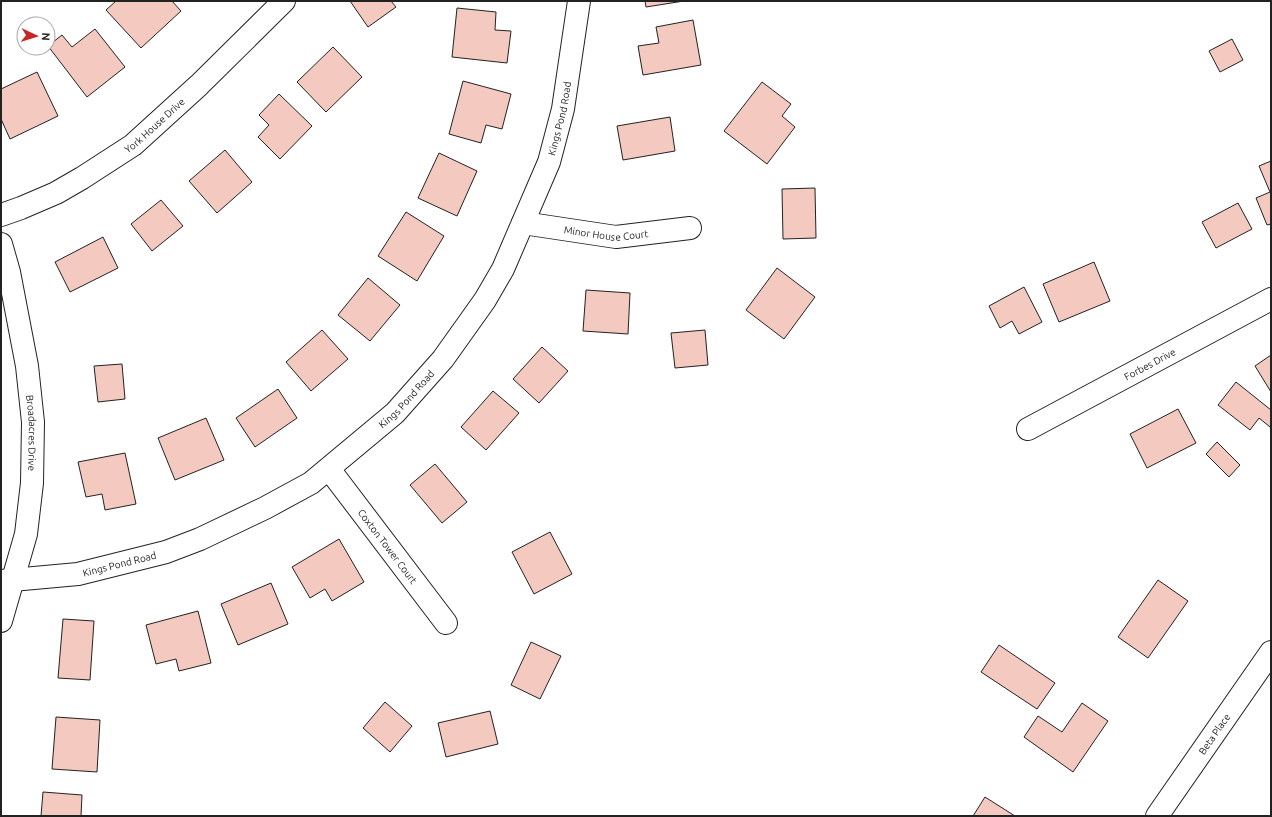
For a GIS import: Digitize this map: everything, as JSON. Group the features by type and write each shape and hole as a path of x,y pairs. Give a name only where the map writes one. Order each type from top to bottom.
{"street":[{"name":"York House Drive","path":"1,215 21,208 69,185 132,145 199,85 284,1"},
{"name":"Kings Pond Road","path":"7,580 78,574 166,552 200,540 265,508 311,483 395,413 444,359 485,300 503,269 549,162 563,109 579,1"},
{"name":"Minor House Court","path":"523,223 616,237 690,228"},
{"name":"Broadacres Drive","path":"1,244 9,272 27,366 33,422 32,483 26,534 7,580 1,621"},
{"name":"Forbes Drive","path":"1028,429 1271,299"},
{"name":"Coxton Tower Court","path":"329,469 446,623"},
{"name":"Beta Place","path":"1157,816 1271,652"}],"building":[{"path":"116,1 172,1 181,11 141,48 106,10"},
{"path":"350,1 391,1 396,7 368,27"},
{"path":"645,1 684,1 646,7"},
{"path":"457,8 496,12 495,30 511,31 507,63 452,57"},
{"path":"693,20 701,65 643,75 638,46 659,43 656,27"},
{"path":"95,29 125,67 87,97 56,56 56,40 62,35 72,47"},
{"path":"1232,39 1243,60 1220,72 1209,51"},
{"path":"333,47 362,77 326,112 297,82"},
{"path":"37,72 58,116 10,139 1,119 1,89"},
{"path":"463,81 511,94 502,129 486,125 481,143 449,134"},
{"path":"762,82 791,104 782,116 795,127 767,164 724,131"},
{"path":"279,94 312,126 280,159 258,137 269,125 259,115"},
{"path":"670,117 675,151 623,160 617,126"},
{"path":"225,150 252,182 217,213 189,181"},
{"path":"439,153 477,171 457,216 418,198"},
{"path":"1271,161 1271,224 1267,225 1256,198 1270,192 1259,166"},
{"path":"815,188 816,238 783,239 782,189"},
{"path":"161,200 183,226 152,251 131,224"},
{"path":"1238,203 1252,229 1216,248 1202,222"},
{"path":"406,212 444,236 417,281 378,256"},
{"path":"103,237 118,268 70,292 55,262"},
{"path":"1094,262 1110,301 1059,322 1043,284"},
{"path":"777,268 815,297 784,339 746,310"},
{"path":"368,278 400,305 370,341 338,315"},
{"path":"1024,287 1042,322 1019,334 1012,321 1000,328 989,306"},
{"path":"586,290 630,293 628,334 583,331"},
{"path":"322,330 348,359 311,391 286,362"},
{"path":"705,330 708,365 675,368 671,333"},
{"path":"542,347 568,371 539,403 513,379"},
{"path":"1271,355 1271,392 1255,366"},
{"path":"122,364 125,399 98,402 94,366"},
{"path":"1236,382 1271,410 1270,427 1259,418 1250,430 1218,405"},
{"path":"278,389 297,418 255,447 236,418"},
{"path":"493,391 519,413 486,450 461,427"},
{"path":"1178,409 1196,443 1147,468 1130,434"},
{"path":"206,418 224,460 175,480 158,438"},
{"path":"1217,442 1240,465 1229,477 1206,454"},
{"path":"125,453 136,504 105,510 102,494 86,497 78,462"},
{"path":"435,464 467,502 442,523 410,485"},
{"path":"550,532 572,574 534,594 512,552"},
{"path":"339,539 364,582 332,601 325,589 310,598 292,567"},
{"path":"1158,580 1188,601 1148,658 1118,637"},
{"path":"271,583 288,624 238,645 221,604"},
{"path":"198,611 211,663 179,671 176,659 156,664 146,625"},
{"path":"63,619 94,621 90,680 58,678"},
{"path":"531,642 561,656 540,699 511,685"},
{"path":"999,645 1055,683 1037,709 981,672"},
{"path":"385,702 412,726 390,752 363,728"},
{"path":"1082,703 1108,721 1073,772 1024,737 1038,716 1062,732"},
{"path":"490,711 498,744 446,757 438,723"},
{"path":"56,717 100,720 97,772 52,769"},
{"path":"43,792 82,795 81,816 41,816"},
{"path":"985,797 1015,816 973,816"}]}
